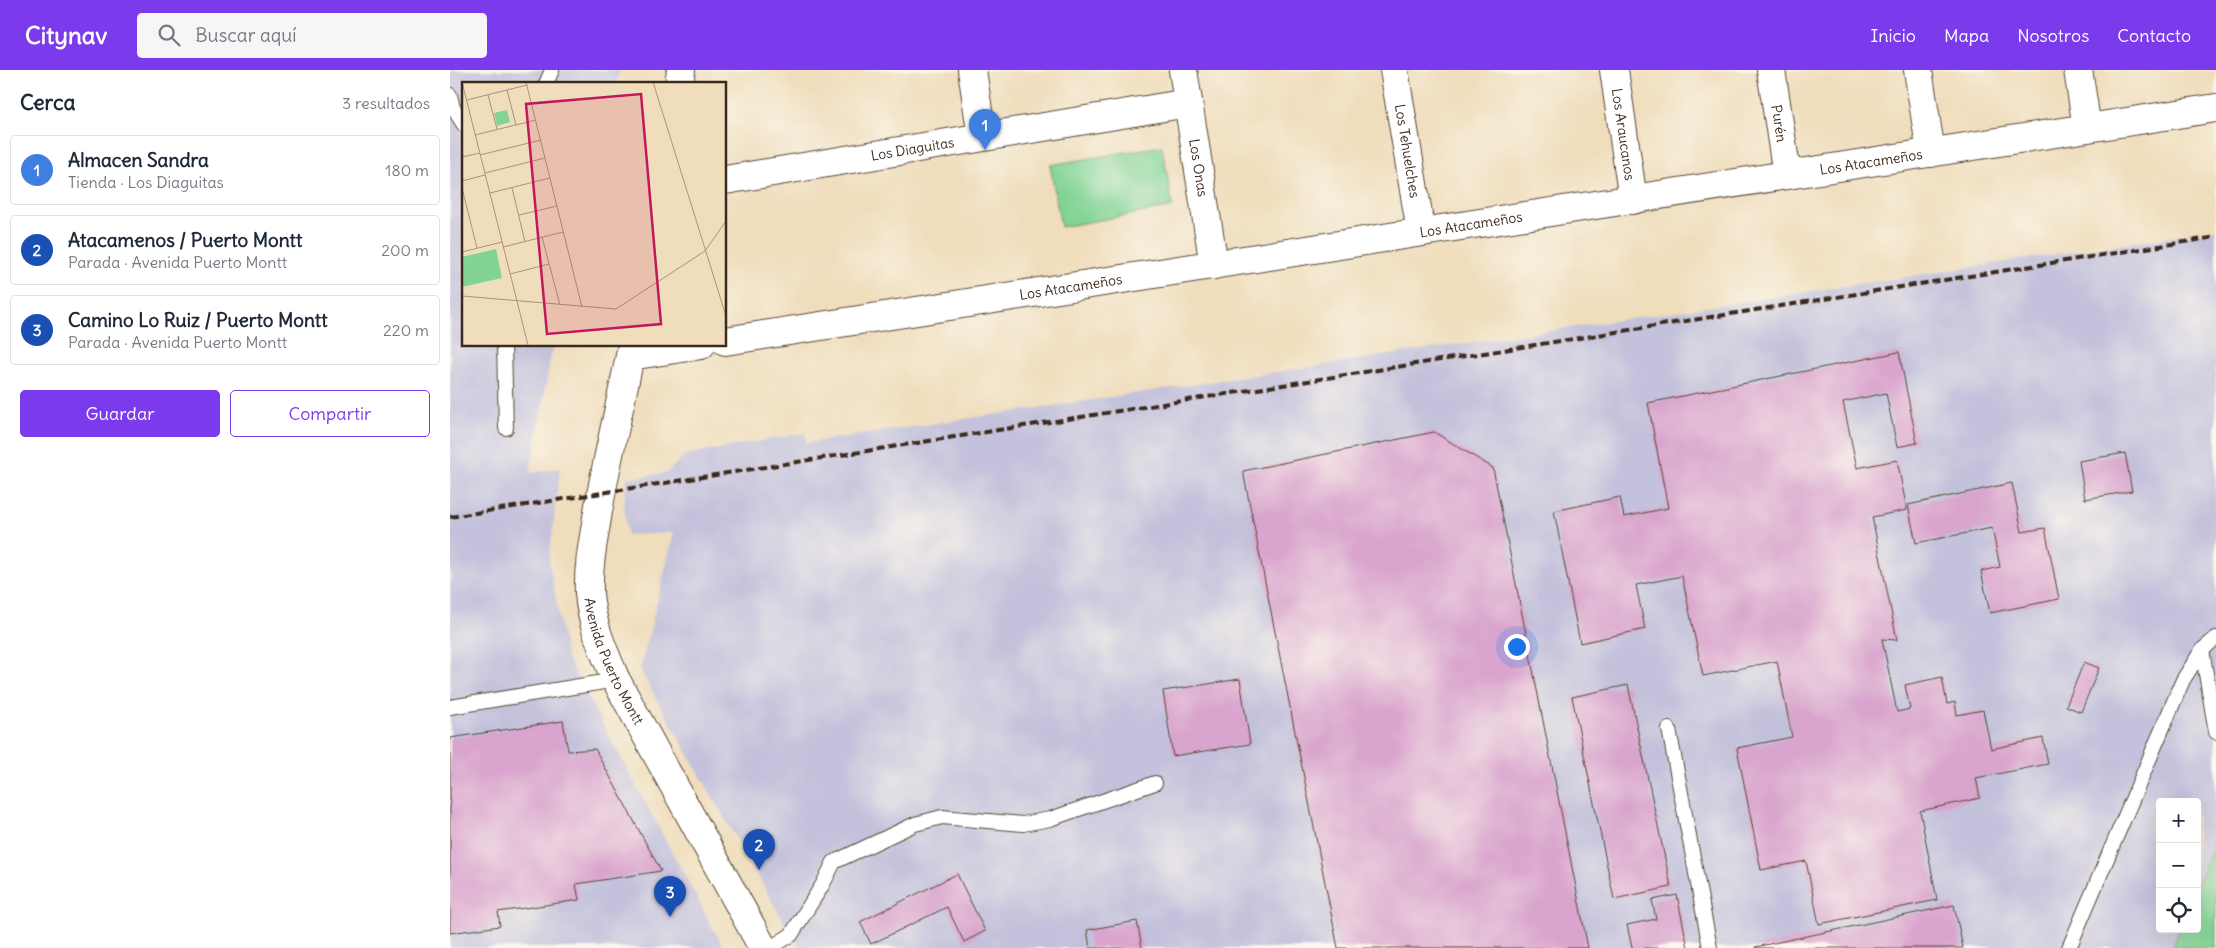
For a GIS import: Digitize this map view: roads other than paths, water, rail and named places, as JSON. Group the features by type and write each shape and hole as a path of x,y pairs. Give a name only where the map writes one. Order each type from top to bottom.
{"street":[{"path":"972,70 982,137"},
{"name":"Los Onas","path":"1183,70 1214,265"},
{"name":"Los Tehuelches","path":"1394,70 1421,232"},
{"name":"Los Araucanos","path":"1614,70 1634,200"},
{"name":"Purén","path":"1771,70 1787,176"},
{"path":"1918,70 1931,153"},
{"path":"2078,70 2087,128"},
{"name":"Los Diaguitas","path":"726,180 1188,103"},
{"name":"Los Atacameños","path":"726,341 2216,108"},
{"path":"631,351 690,346"},
{"name":"Avenida Puerto Montt","path":"631,351 600,493 590,566 589,593 592,613 597,633 616,680 763,948"}],"lane":[{"path":"547,82 552,70"},
{"path":"450,95 453,108 462,122"},
{"path":"504,346 506,428"},
{"path":"2069,948 2183,680 2202,650 2216,638"},
{"path":"2202,650 2216,732"},
{"path":"450,708 616,680"},
{"path":"1669,729 1710,948"},
{"path":"770,948 791,935 824,884 834,862 915,824 942,817 1023,824 1050,819 1154,783"}],"railway":[{"path":"450,517 2216,237"}],"place":[{"name":"Almacen Sandra","path":"985,150"},
{"name":"Atacamenos / Puerto Montt","path":"759,870"},
{"name":"Camino Lo Ruiz / Puerto Montt","path":"670,917"}]}
